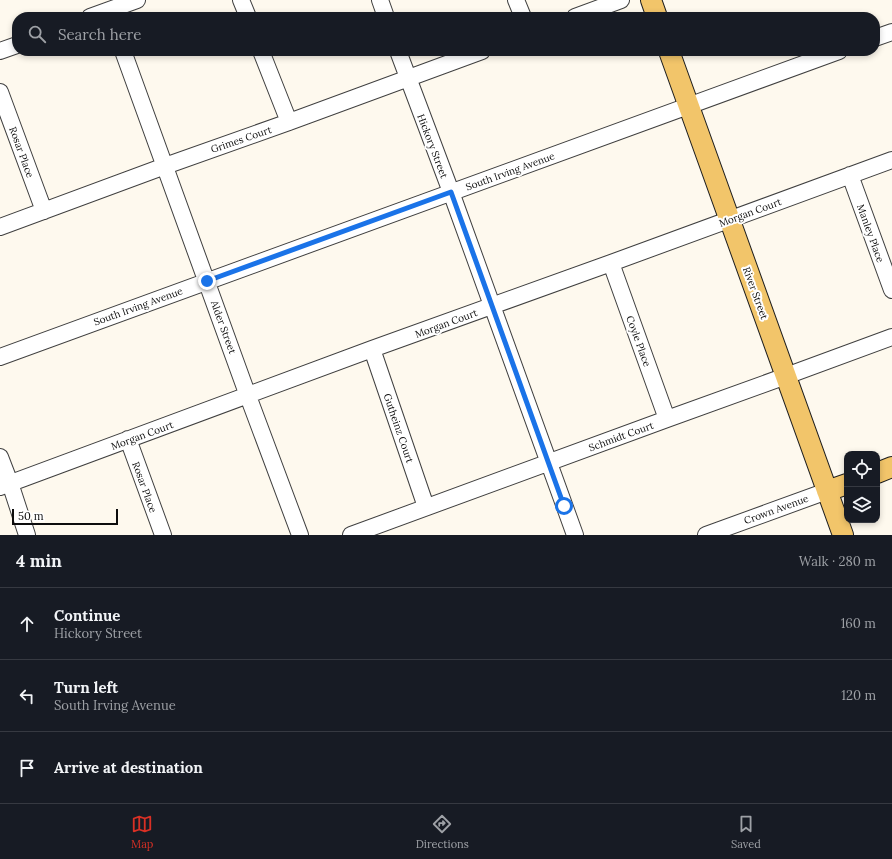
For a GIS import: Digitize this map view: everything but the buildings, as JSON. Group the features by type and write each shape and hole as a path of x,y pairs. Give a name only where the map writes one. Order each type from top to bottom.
{"main road":[{"path":"651,0 655,12"},
{"name":"River Street","path":"671,56 843,535"},
{"path":"880,472 892,467"},
{"name":"Crown Avenue","path":"827,491 844,485"}],"street":[{"path":"108,9 137,0"},
{"path":"241,0 246,12"},
{"path":"380,0 384,12"},
{"path":"516,0 521,12"},
{"path":"589,12 621,0"},
{"path":"880,36 892,32"},
{"path":"0,51 12,46"},
{"name":"Alder Street","path":"126,56 248,396 300,535"},
{"path":"263,56 289,122"},
{"name":"Hickory Street","path":"400,56 451,192 575,535"},
{"name":"Grimes Court","path":"0,228 165,166 468,56"},
{"name":"South Irving Avenue","path":"0,357 825,56"},
{"name":"Rosar Place","path":"0,92 44,211"},
{"name":"Morgan Court","path":"5,485 892,160"},
{"name":"Manley Place","path":"850,175 892,290"},
{"name":"Coyle Place","path":"611,263 667,419"},
{"name":"Schmidt Court","path":"350,535 892,337"},
{"name":"Gutheinz Court","path":"372,350 426,507"},
{"name":"Rosar Place","path":"128,439 163,535"},
{"path":"0,457 5,485 27,535"},
{"name":"Crown Avenue","path":"706,535 827,491"}],"route":[{"path":"207,281 451,192 564,506"}]}
